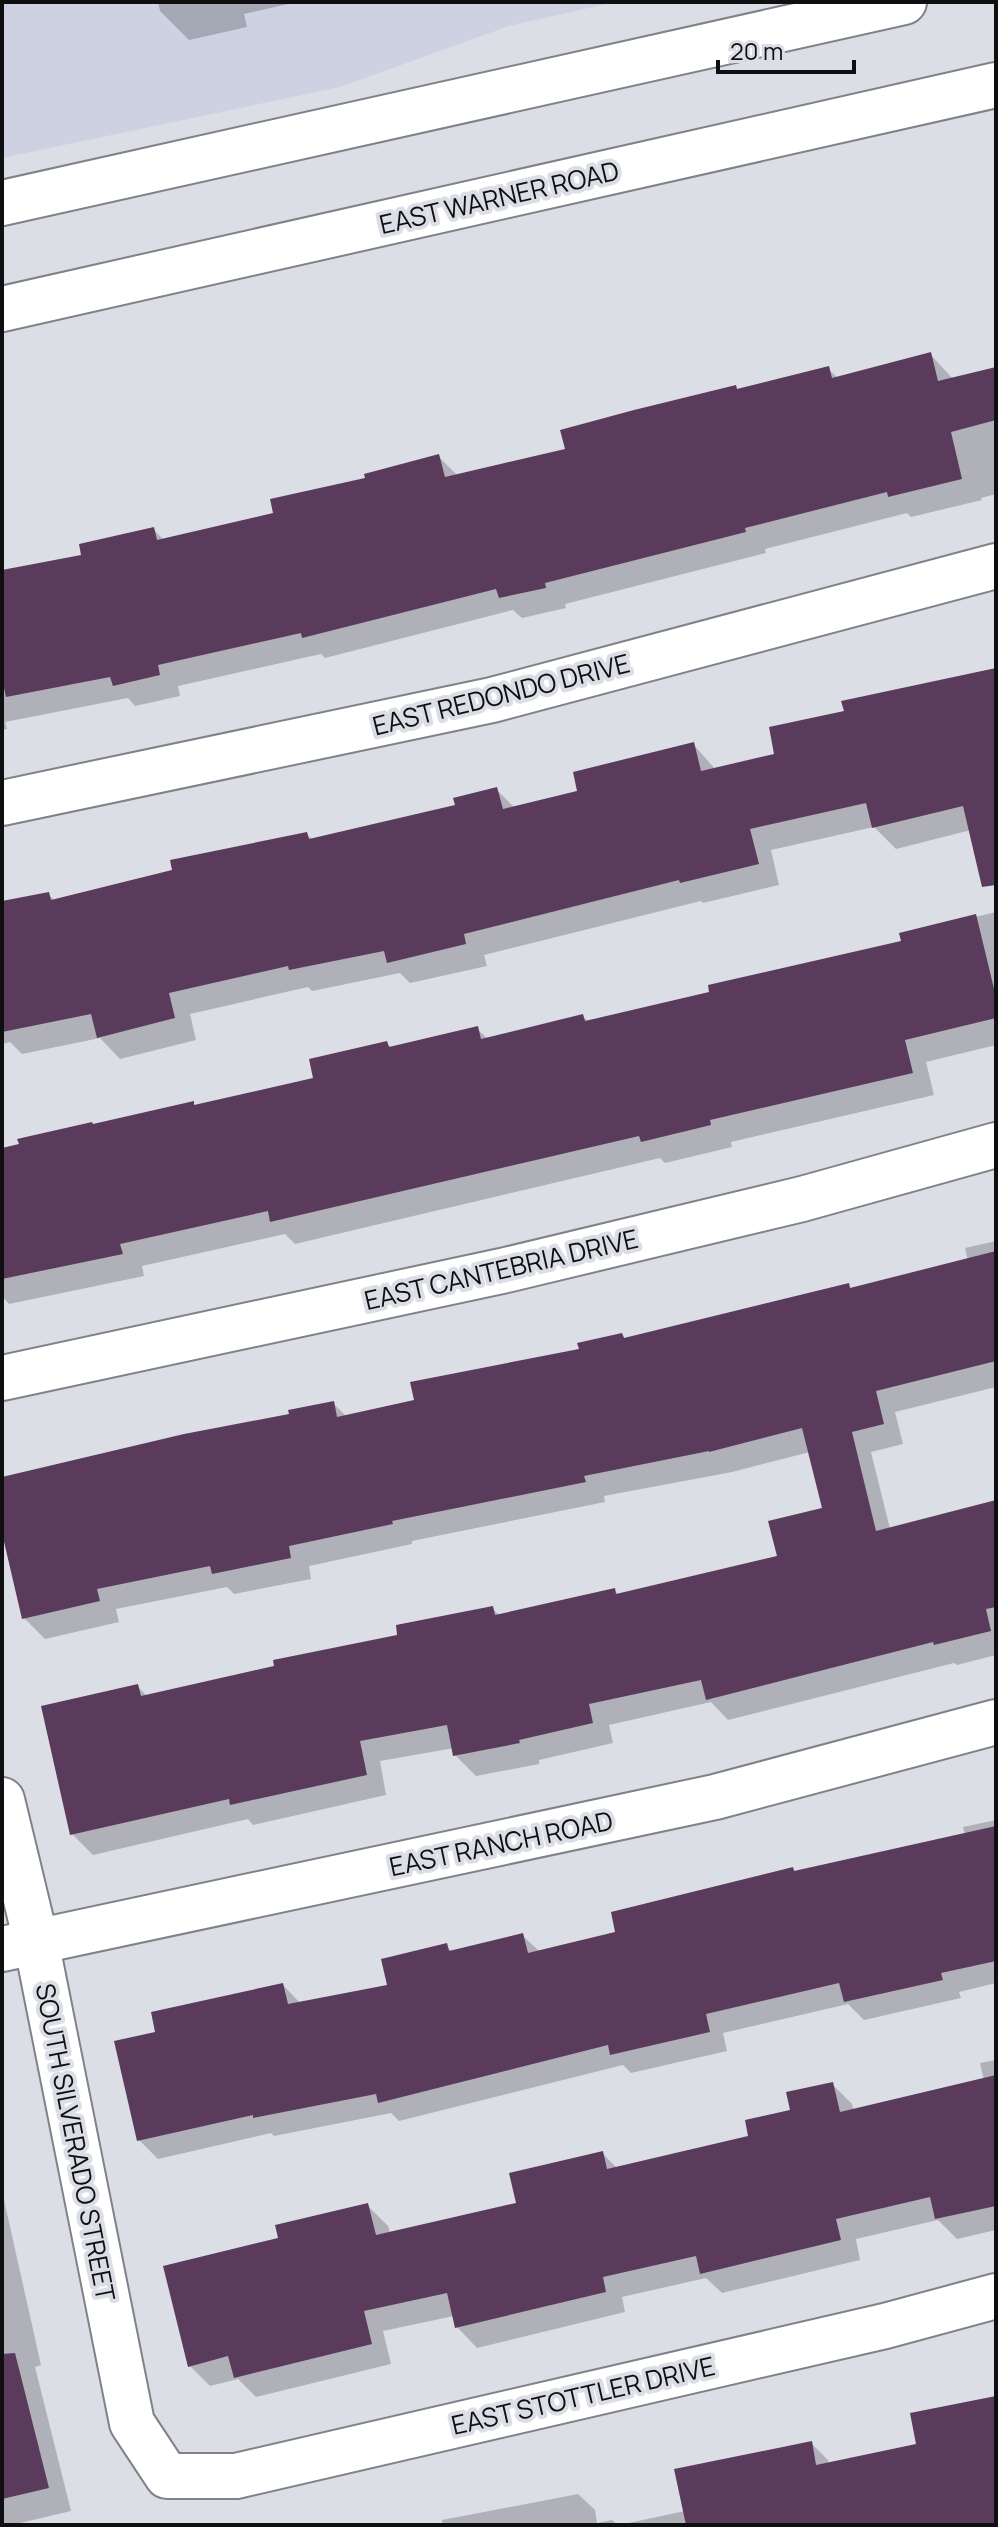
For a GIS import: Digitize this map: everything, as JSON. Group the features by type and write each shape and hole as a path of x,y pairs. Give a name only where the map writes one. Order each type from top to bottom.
{"street":[{"path":"2,203 904,2"},
{"name":"EAST WARNER ROAD","path":"2,309 996,85"},
{"name":"EAST REDONDO DRIVE","path":"2,803 492,700 996,566"},
{"name":"EAST CANTEBRIA DRIVE","path":"2,1378 520,1267 802,1199 996,1145"},
{"name":"EAST RANCH ROAD","path":"19,1945 715,1797 996,1722"},
{"name":"SOUTH SILVERADO STREET","path":"2,1800 19,1945 132,2423 167,2476"},
{"name":"EAST STOTTLER DRIVE","path":"167,2476 236,2476 885,2326 996,2296"}],"shaded area":[{"path":"2,2 615,2 509,26 340,87 2,158"}],"building":[{"path":"931,352 938,381 996,367 996,420 951,432 962,479 888,497 887,492 745,528 746,532 545,583 546,588 499,598 496,589 302,638 301,633 158,665 160,675 113,686 110,677 6,697 2,679 2,570 81,555 79,544 154,527 157,540 273,513 270,499 365,478 364,474 439,454 445,477 565,449 560,430 634,410 829,366 832,378"},
{"path":"996,668 996,885 982,887 963,806 872,828 866,803 750,829 759,864 680,883 679,880 464,934 466,944 387,963 384,951 289,970 288,966 169,993 175,1018 97,1038 91,1014 2,1032 2,901 49,892 51,900 172,870 170,860 307,832 309,839 455,805 453,798 497,787 503,809 577,791 573,772 694,742 701,771 774,754 769,727 844,711 841,701"},
{"path":"976,914 996,997 996,1018 905,1040 913,1073 710,1120 711,1125 641,1142 639,1136 270,1222 268,1211 120,1244 123,1254 2,1279 2,1148 19,1144 17,1139 194,1101 194,1105 313,1078 309,1059 387,1041 389,1047 478,1026 481,1039 583,1014 585,1021 709,992 708,985 901,941 899,933"},
{"path":"996,1251 996,1361 876,1391 884,1424 852,1432 876,1531 996,1500 996,1607 986,1609 991,1631 934,1645 933,1642 706,1700 701,1680 589,1704 593,1723 519,1740 520,1743 453,1756 447,1725 360,1741 367,1775 230,1805 229,1799 70,1835 41,1706 138,1684 141,1696 274,1666 273,1660 397,1635 396,1625 493,1606 495,1615 615,1588 616,1594 777,1556 768,1521 822,1508 802,1428 709,1452 584,1476 586,1482 392,1521 393,1524 289,1546 291,1558 212,1574 210,1566 97,1589 100,1601 22,1619 2,1533 2,1477 184,1434 289,1414 288,1410 334,1401 337,1417 414,1400 410,1382 579,1349 577,1343 622,1333 624,1338 849,1283 850,1288"},
{"path":"996,1826 996,1961 941,1973 943,1980 844,2002 839,1983 706,2014 710,2032 610,2055 608,2045 378,2103 376,2094 253,2118 253,2115 137,2141 114,2041 155,2032 151,2012 283,1983 288,2004 387,1985 381,1959 447,1943 449,1951 523,1933 528,1953 615,1932 611,1912 793,1867 794,1871"},
{"path":"996,2075 996,2206 935,2219 930,2197 836,2219 841,2240 700,2274 696,2256 603,2277 606,2292 455,2328 447,2293 364,2311 372,2344 234,2378 228,2356 188,2367 163,2266 278,2238 275,2225 368,2203 376,2235 516,2203 509,2173 603,2151 607,2169 748,2136 745,2120 790,2110 786,2092 833,2082 840,2112"},
{"path":"15,2353 49,2488 2,2499 2,2354"},
{"path":"996,2396 996,2525 686,2525 674,2469 812,2441 816,2465 916,2444 910,2413"}]}
